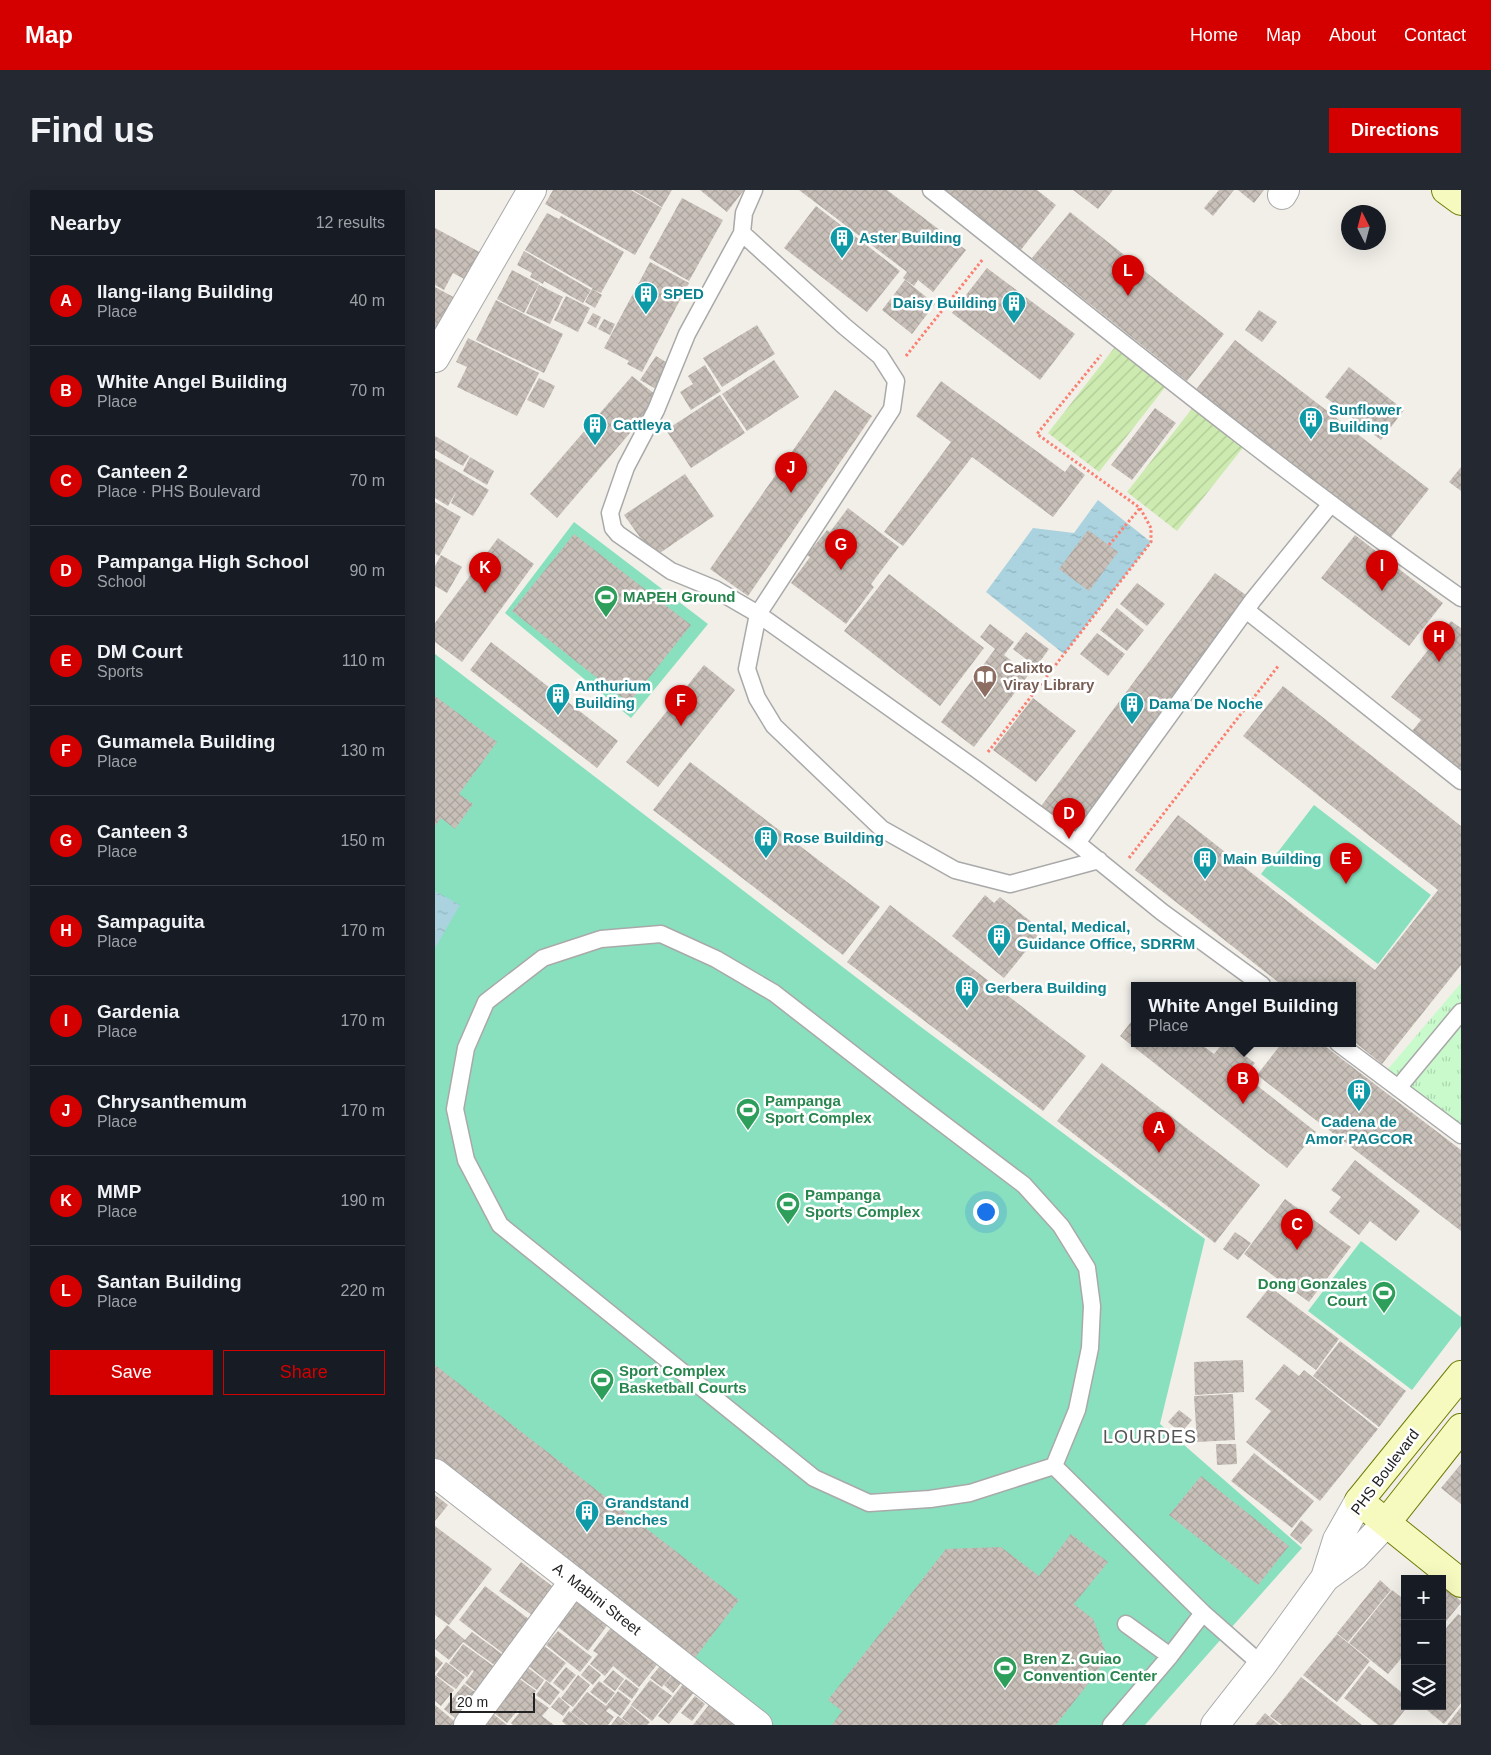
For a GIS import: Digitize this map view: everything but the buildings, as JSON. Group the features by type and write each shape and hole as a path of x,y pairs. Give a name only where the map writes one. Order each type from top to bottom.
{"street":[{"path":"435,358 532,190"},
{"path":"1446,190 1461,200"},
{"name":"PHS Boulevard","path":"1325,1578 1337,1540 1359,1501 1461,1374"},
{"name":"PHS Boulevard","path":"1215,1725 1262,1665 1325,1578 1355,1556 1386,1523 1461,1428"},
{"name":"A. Mabini Street","path":"435,1473 758,1725"},
{"path":"1359,1501 1461,1583"},
{"path":"468,1725 574,1581"}],"lane":[{"path":"754,190 744,213 742,233 687,334 656,410 626,467 610,513 613,528 618,534 671,571 715,589 758,614 1077,843 1162,912 1258,982"},
{"path":"931,190 1330,505 1461,598"},
{"path":"742,233 844,326 880,356 896,381 892,409 758,614 747,669 757,698 774,726 881,829 955,870 1011,884 1099,860"},
{"path":"1077,843 1246,610 1330,505"},
{"path":"1246,610 1461,782"},
{"path":"661,934 716,959 774,993 1024,1184 1061,1226 1087,1268 1092,1306 1090,1348 1077,1410 1054,1466 970,1493 930,1500 869,1504 814,1478 508,1232 500,1225 466,1160 455,1110 466,1048 486,1002 543,958 601,938 661,934"},
{"path":"1398,1088 1461,1012"},
{"path":"1343,1047 1461,1135"},
{"path":"1054,1466 1203,1613 1262,1665"},
{"path":"1111,1725 1170,1656 1203,1613"},
{"path":"1127,1624 1170,1656"}],"path":[{"path":"891,374 997,242"},
{"path":"976,769 1151,542 1151,528 1140,508 1037,434 1115,336"},
{"path":"1109,545 1140,508"},
{"path":"1116,874 1293,647"}],"green space":[{"path":"1115,347 1166,386 1099,472 1048,433"},
{"path":"1194,406 1245,445 1177,531 1127,492"},
{"name":"MAPEH Ground","path":"574,522 708,624 631,718 505,613"},
{"name":"Pampanga Sport Complex","path":"435,654 917,1024 1205,1239 1160,1424 1302,1548 1145,1725 757,1725 435,1471"},
{"path":"1314,805 1431,895 1378,964 1261,874"},
{"path":"1461,983 1461,1138 1382,1076"},
{"name":"Dong Gonzales Court","path":"1361,1241 1461,1317 1461,1326 1412,1390 1308,1311"}],"water":[{"path":"1098,500 1151,542 1064,654 986,592 1033,528 1074,533"},
{"path":"435,891 460,905 435,948"}],"place":[{"name":"Aster Building","path":"842,259"},
{"name":"Santan Building","path":"1128,296"},
{"name":"SPED","path":"646,315"},
{"name":"Daisy Building","path":"1014,324"},
{"name":"Sunflower Building","path":"1311,440"},
{"name":"Cattleya","path":"595,446"},
{"name":"Chrysanthemum","path":"791,493"},
{"name":"Canteen 3","path":"841,570"},
{"name":"Gardenia","path":"1382,591"},
{"name":"MMP","path":"485,593"},
{"name":"MAPEH Ground","path":"606,618"},
{"name":"Sampaguita","path":"1439,662"},
{"name":"Calixto Viray Library","path":"985,698"},
{"name":"Anthurium Building","path":"558,716"},
{"name":"Dama De Noche","path":"1132,725"},
{"name":"Gumamela Building","path":"681,726"},
{"name":"Pampanga High School","path":"1069,839"},
{"name":"Rose Building","path":"766,859"},
{"name":"Main Building","path":"1205,880"},
{"name":"DM Court","path":"1346,884"},
{"name":"Dental, Medical, Guidance Office, SDRRM","path":"999,957"},
{"name":"Gerbera Building","path":"967,1009"},
{"name":"White Angel Building","path":"1243,1104"},
{"name":"Cadena de Amor PAGCOR","path":"1359,1112"},
{"name":"Pampanga Sport Complex","path":"748,1131"},
{"name":"Ilang-ilang Building","path":"1159,1153"},
{"name":"Pampanga Sports Complex","path":"788,1225"},
{"name":"Canteen 2","path":"1297,1250"},
{"name":"Dong Gonzales Court","path":"1384,1314"},
{"name":"Sport Complex Basketball Courts","path":"602,1401"},
{"name":"Grandstand Benches","path":"587,1533"},
{"name":"Bren Z. Guiao Convention Center","path":"1005,1689"}],"district":[{"name":"LOURDES","path":"1150,1437"}]}
